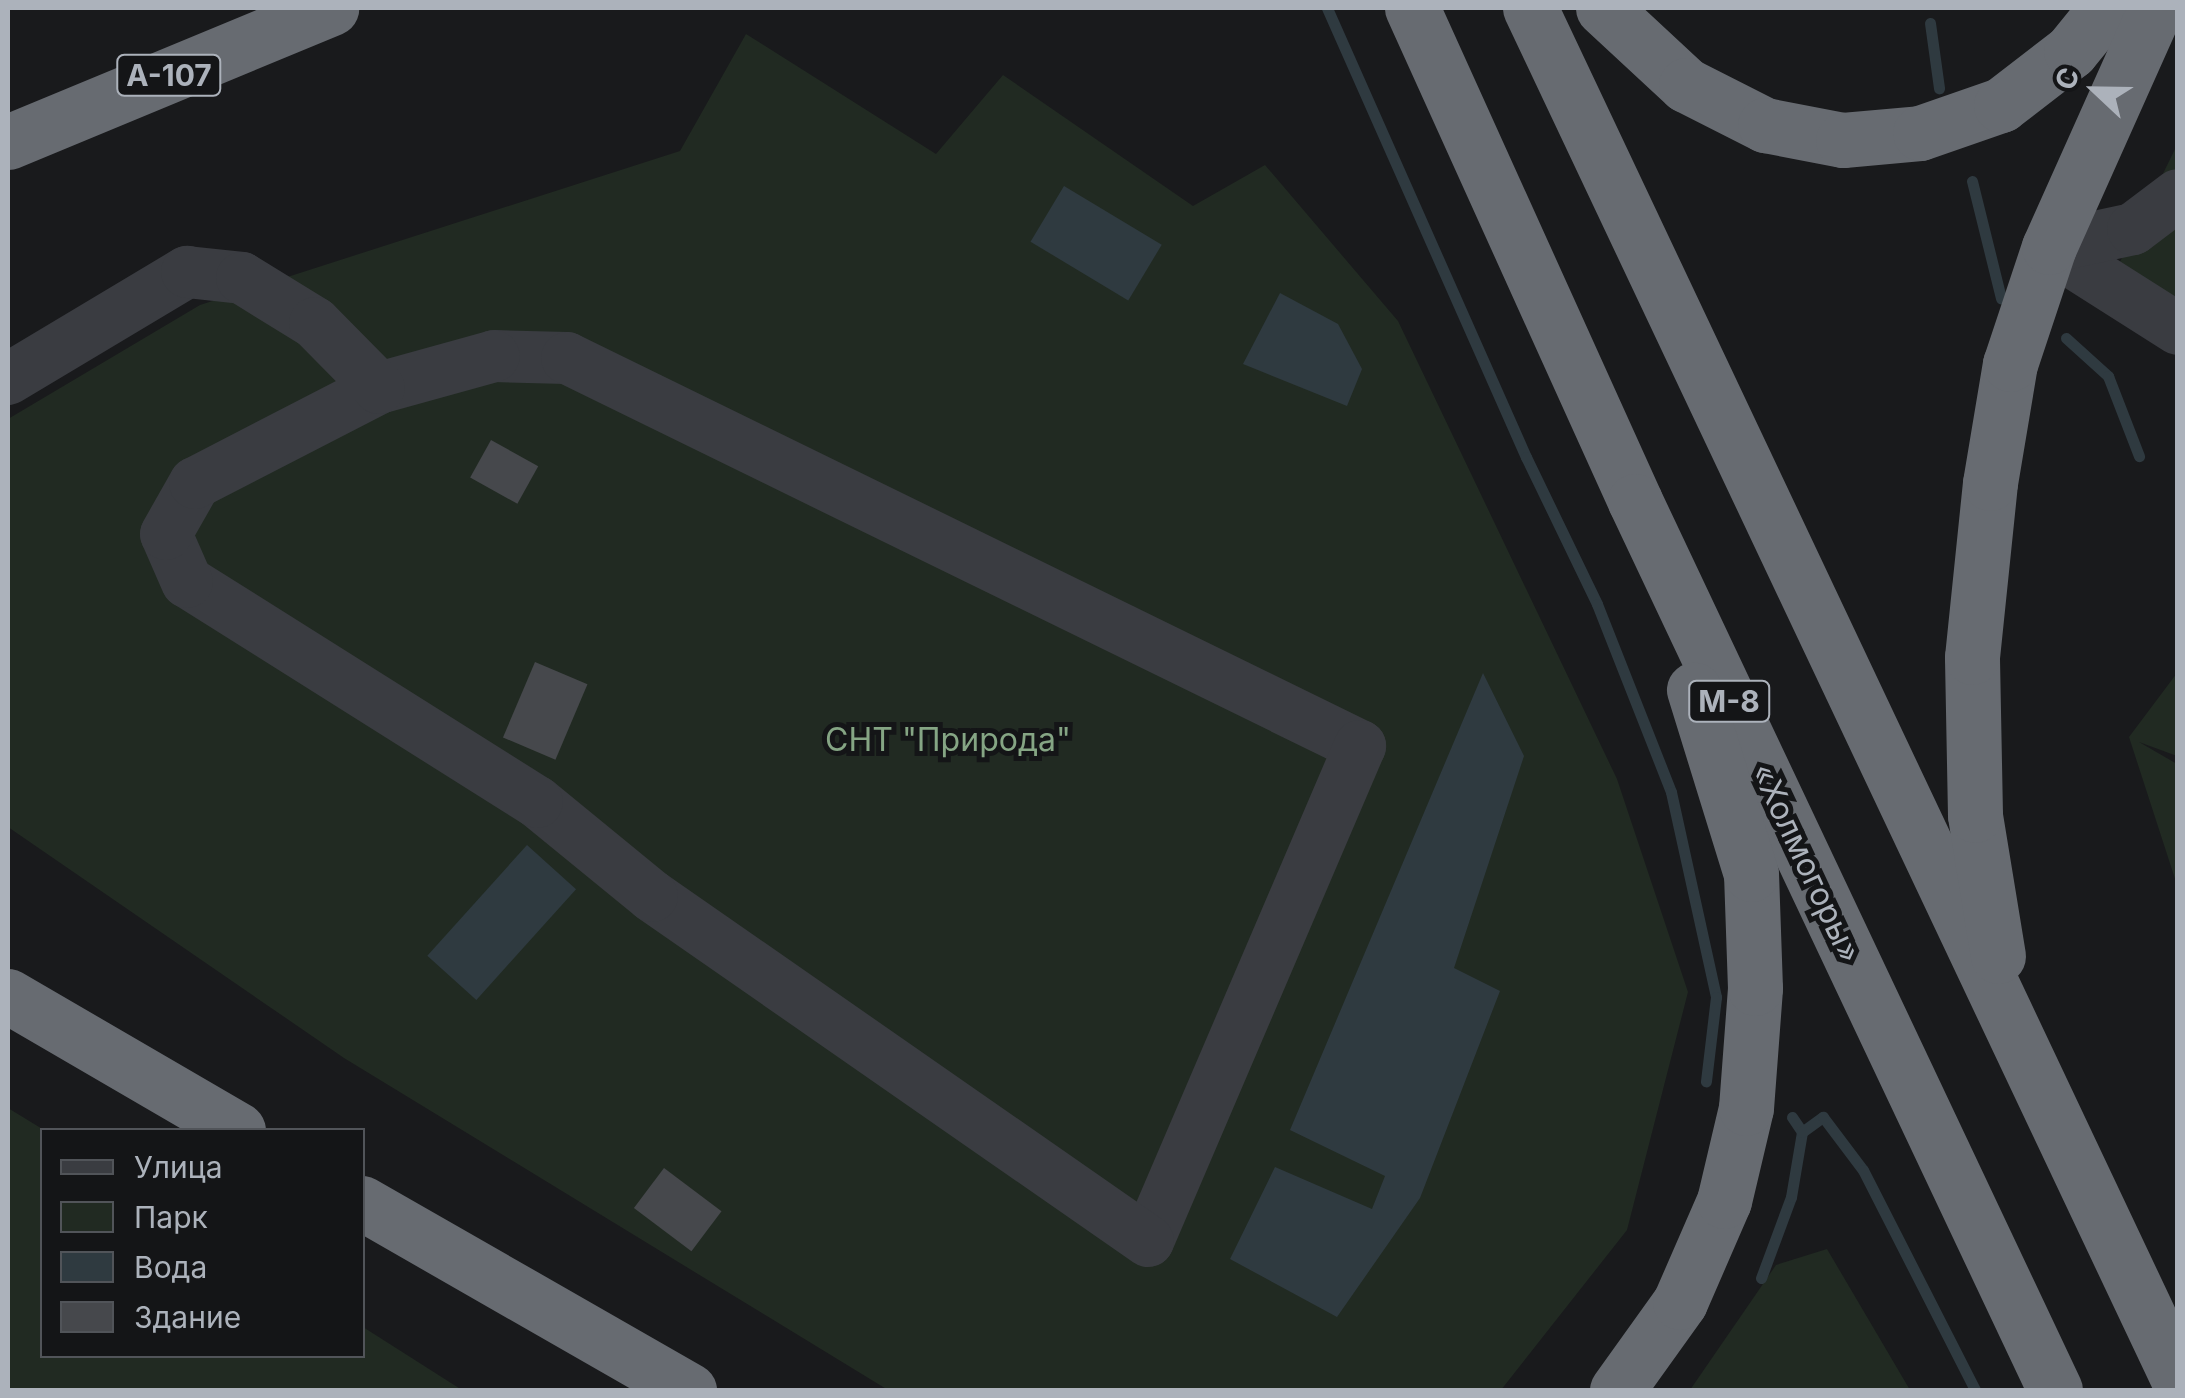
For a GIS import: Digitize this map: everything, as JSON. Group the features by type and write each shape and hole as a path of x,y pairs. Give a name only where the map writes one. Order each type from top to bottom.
{"highway":[{"name":"А-107","path":"8,142 331,8"},
{"name":"«Холмогоры»","path":"1412,8 1636,501 2055,1390"},
{"path":"1530,8 2178,1379"},
{"path":"1603,8 1686,84 1765,125 1842,140 1920,133 2000,105 2071,51 2106,8"},
{"path":"2008,1018 1975,814 1972,657 1990,483 2010,364 2049,247 2156,8"},
{"path":"1617,1390 1680,1302 1724,1201 1746,1108 1756,988 1751,874 1636,501"},
{"path":"8,996 235,1128"},
{"path":"370,1208 632,1390"},
{"path":"370,1208 689,1390"}],"lane":[{"path":"2049,247 2133,229 2178,195"},
{"path":"2049,247 2178,329"},
{"path":"8,378 187,272 242,278 315,323 379,388"},
{"path":"494,356 567,358 1360,746 1148,1241 652,896 537,802 187,582 166,534 195,483 379,388 494,356"}],"green space":[{"name":"СНТ \"Природа\"","path":"746,34 936,154 1003,75 1193,206 1265,165 1398,321 1617,779 1688,992 1627,1230 1501,1390 888,1390 344,1058 8,827 8,419 200,305 680,151"},
{"path":"2177,145 2177,317 2115,272"},
{"path":"2177,673 2177,756 2139,742 2177,764 2177,885 2129,737"},
{"path":"8,1108 41,1128 40,1358 365,1358 365,1328 462,1390 8,1390"},
{"path":"1827,1249 1910,1390 1690,1390 1776,1265"}],"water":[{"path":"1064,186 1162,245 1128,300 1031,242"},
{"path":"1280,293 1338,324 1362,369 1347,406 1243,364"},
{"path":"1483,673 1524,756 1454,968 1500,991 1420,1198 1337,1317 1230,1259 1275,1167 1372,1209 1385,1176 1290,1130"},
{"path":"527,845 576,889 476,1000 427,956"}],"building":[{"path":"491,440 538,466 517,504 470,478"},
{"path":"535,662 587,684 555,760 503,737"},
{"path":"664,1168 722,1211 691,1251 634,1208"}],"waterway":[{"path":"1327,8 1526,457 1597,604 1671,792 1716,997 1706,1081"},
{"path":"1930,23 1939,88"},
{"path":"1972,181 2001,298"},
{"path":"2066,338 2108,376 2139,456"},
{"path":"1792,1117 1802,1132"},
{"path":"1761,1278 1791,1197 1802,1132 1823,1117 1863,1170 1975,1390"}]}
